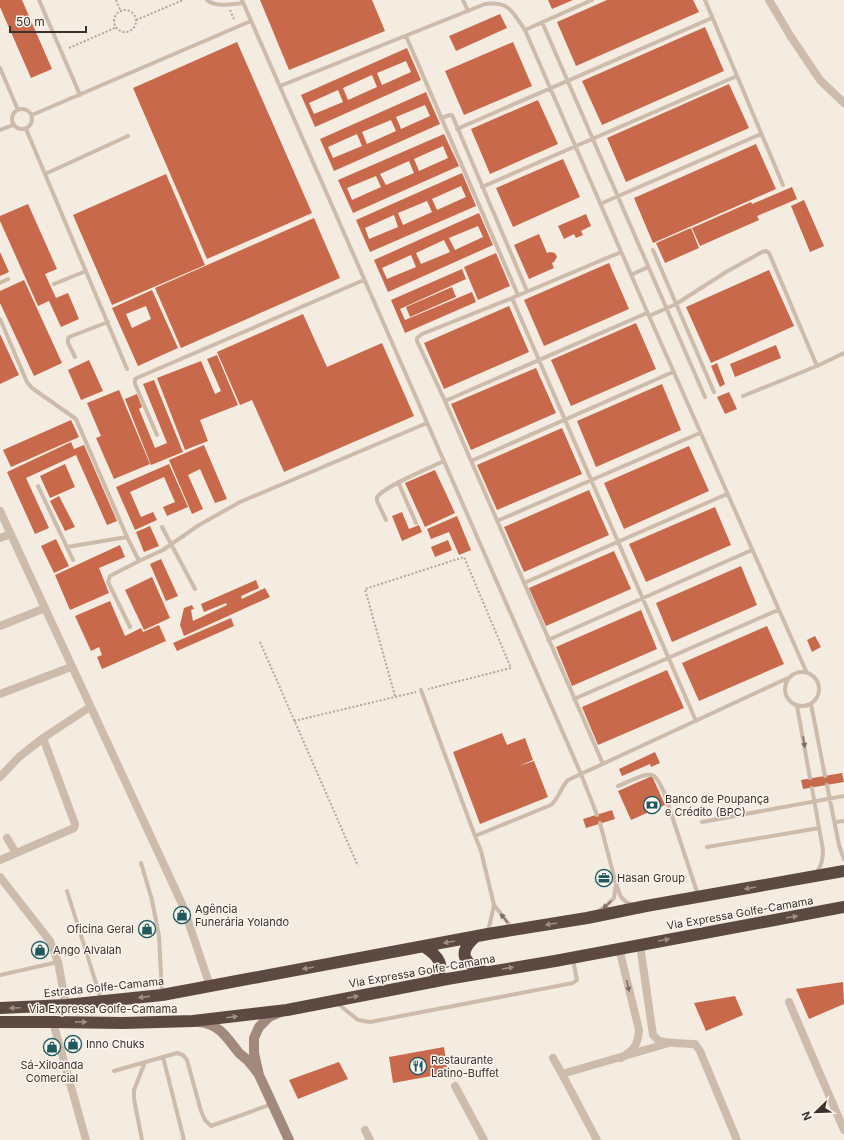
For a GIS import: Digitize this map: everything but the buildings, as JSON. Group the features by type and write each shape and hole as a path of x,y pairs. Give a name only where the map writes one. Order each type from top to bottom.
{"highway":[{"name":"Via Expressa Golfe-Camama","path":"210,986 488,934 587,918 844,871"},
{"name":"Via Expressa Golfe-Camama","path":"0,1022 123,1023 193,1021 287,1010 485,972 573,958 619,948 844,907"},
{"path":"475,937 465,948 465,957 472,966 485,972"},
{"path":"423,946 436,957 441,966 440,973 433,982"},
{"name":"Estrada Golfe-Camama","path":"0,1008 66,1005 162,995 210,986"}],"street":[{"path":"769,0 791,37 820,80 844,103"},
{"path":"0,511 183,906 210,986"},
{"path":"0,538 11,534"},
{"path":"0,626 45,608"},
{"path":"0,694 71,667"},
{"path":"0,777 19,757 43,738 90,707"},
{"path":"0,860 74,828 75,826 43,738"},
{"path":"8,838 16,853"},
{"path":"0,877 50,941 58,962 66,1005"},
{"path":"640,945 653,1035 658,1040 664,1042 695,1044 700,1051 737,1140"},
{"path":"619,948 639,1030 636,1046 621,1058"},
{"path":"789,1002 844,1130"},
{"path":"287,1010 269,1017 259,1027 254,1038 254,1053 259,1075 289,1140"},
{"path":"193,1021 202,1022 220,1030 228,1037 240,1054 249,1061 259,1075"},
{"path":"53,1022 86,1140"},
{"path":"562,1074 672,1043"},
{"path":"553,1058 597,1140"},
{"path":"455,1086 484,1140"},
{"path":"364,1130 370,1140"}],"lane":[{"path":"39,0 80,95"},
{"path":"207,0 211,3 219,5 242,1 581,774 597,815"},
{"path":"464,0 468,12"},
{"path":"525,30 592,0"},
{"path":"705,0 783,185"},
{"path":"280,86 485,4 502,4 510,9 525,30 648,315 806,672"},
{"path":"457,129 712,18"},
{"path":"32,115 251,21"},
{"path":"542,22 705,397"},
{"path":"406,36 518,295"},
{"path":"0,68 18,110"},
{"path":"482,187 737,76"},
{"path":"25,109 32,115 32,124 26,129 21,130 13,125 13,115 18,110 25,109"},
{"path":"441,118 451,114 527,291"},
{"path":"0,130 13,125"},
{"path":"26,129 127,369"},
{"path":"600,204 761,134"},
{"path":"45,174 128,136"},
{"path":"652,250 714,392"},
{"path":"445,401 539,360 666,309 726,272 766,251 769,253 817,366"},
{"path":"603,764 445,401 417,341 417,338 422,334 621,252"},
{"path":"631,275 648,267"},
{"path":"54,284 86,271"},
{"path":"0,283 8,279"},
{"path":"157,435 135,384 135,379 364,280"},
{"path":"512,298 696,720"},
{"path":"0,319 27,382 32,388 76,419 127,537 139,561"},
{"path":"75,357 68,343 69,337 108,322"},
{"path":"743,396 817,366 844,353"},
{"path":"470,461 673,372"},
{"path":"130,627 108,582 110,576 163,550 199,525 240,502 427,423"},
{"path":"497,521 700,433"},
{"path":"386,520 377,501 377,497 380,493 398,482 444,461"},
{"path":"398,482 416,523"},
{"path":"38,486 74,560"},
{"path":"524,583 727,494"},
{"path":"162,527 196,589"},
{"path":"67,547 127,537"},
{"path":"548,640 752,550"},
{"path":"574,699 778,610"},
{"path":"475,836 551,805 554,803 568,780 788,678 794,673 800,671 806,672 815,678 819,689 816,700 806,706 797,706 790,702 786,698 784,692 784,686 788,678"},
{"path":"420,690 481,851 494,905 514,930"},
{"path":"811,704 826,776"},
{"path":"797,706 810,778"},
{"path":"618,786 647,774 653,775 658,780 664,792 699,897"},
{"path":"827,785 844,859"},
{"path":"789,881 817,872 823,859 823,850 812,788"},
{"path":"702,822 844,796"},
{"path":"835,822 844,821"},
{"path":"600,823 616,884 621,897 626,902 635,906 646,906"},
{"path":"707,847 819,828"},
{"path":"141,863 152,900 159,936 162,995"},
{"path":"587,918 606,906 614,898 616,884"},
{"path":"67,892 102,1001"},
{"path":"488,934 494,905"},
{"path":"333,1001 358,1020 370,1022 573,983 577,980 573,958"},
{"path":"0,975 58,962"},
{"path":"114,1071 177,1053 183,1055 187,1060 205,1120 211,1126 272,1104"},
{"path":"163,1057 184,1140"},
{"path":"142,1140 134,1099 134,1090 145,1062"}],"path":[{"path":"116,0 121,12"},
{"path":"136,20 183,0"},
{"path":"128,11 133,14 136,20 134,28 128,32 121,31 115,22 118,13 128,11"},
{"path":"69,48 117,27"},
{"path":"294,722 511,668 464,557 365,589 396,696"},
{"path":"260,642 358,866"}],"place":[{"name":"Banco de Poupança e Crédito (BPC)","path":"652,805"},
{"name":"Hasan Group","path":"604,878"},
{"name":"Agência Funerária Yolando","path":"182,915"},
{"name":"Oficina Geral","path":"147,929"},
{"name":"Ango Alvalah","path":"40,950"},
{"name":"Inno Chuks","path":"73,1044"},
{"name":"Sá-Xiloanda Comercial","path":"52,1047"},
{"name":"Restaurante Latino-Buffet","path":"418,1066"}]}
